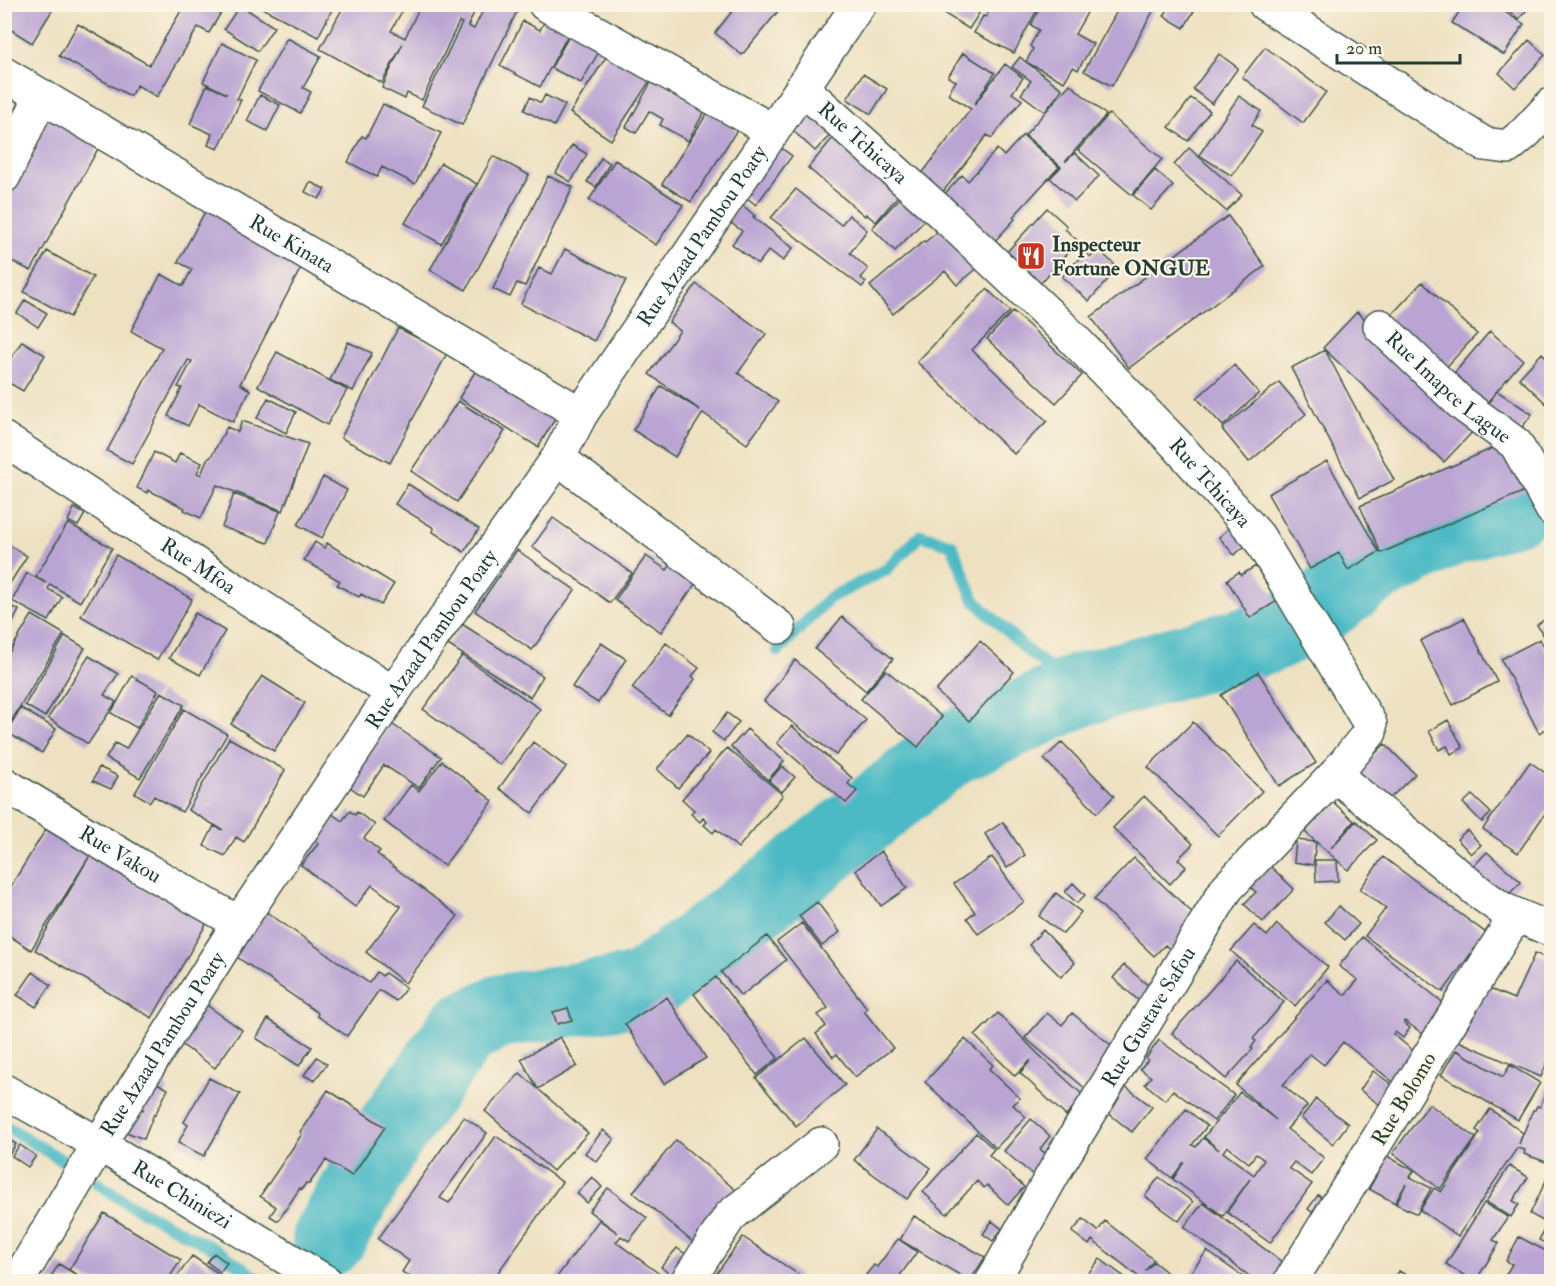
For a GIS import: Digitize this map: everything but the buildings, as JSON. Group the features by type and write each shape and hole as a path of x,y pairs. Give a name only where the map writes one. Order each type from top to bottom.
{"street":[{"path":"545,4 772,130"},
{"name":"Rue Azaad Pambou Poaty","path":"17,1281 99,1144 239,923 393,693 558,458 581,414 859,4"},
{"path":"1265,4 1484,144 1508,147 1526,133 1551,104"},
{"name":"Rue Kinata","path":"4,74 581,414"},
{"name":"Rue Tchicaya","path":"802,88 945,216 1105,369 1258,536 1370,724 1370,732 1335,775"},
{"path":"4,176 41,96"},
{"name":"Rue Imapce Lague","path":"1380,326 1463,405 1516,444 1551,509"},
{"name":"Rue Mfoa","path":"4,439 393,693"},
{"path":"558,458 779,627"},
{"path":"1335,775 1509,912 1551,930"},
{"name":"Rue Gustave Safou","path":"992,1281 1061,1160 1227,888 1335,775"},
{"name":"Rue Vakou","path":"4,783 138,865 239,923"},
{"name":"Rue Bolomo","path":"1290,1281 1509,912"},
{"name":"Rue Chiniezi","path":"4,1091 99,1144 327,1281"},
{"path":"687,1281 730,1216 821,1144"}],"waterway":[{"path":"1318,609 1370,570 1449,530 1515,508 1533,491"},
{"path":"778,651 829,598 886,570 921,535 952,545 974,600 1029,652 1080,690"},
{"path":"329,1239 385,1140 464,1029 501,1011 642,989 810,862 952,748 1080,690 1265,638 1294,624"},
{"path":"4,1125 70,1165"},
{"path":"97,1183 130,1205 215,1249 263,1282"}],"place":[{"name":"Inspecteur Fortune ONGUE","path":"1031,256"}]}
